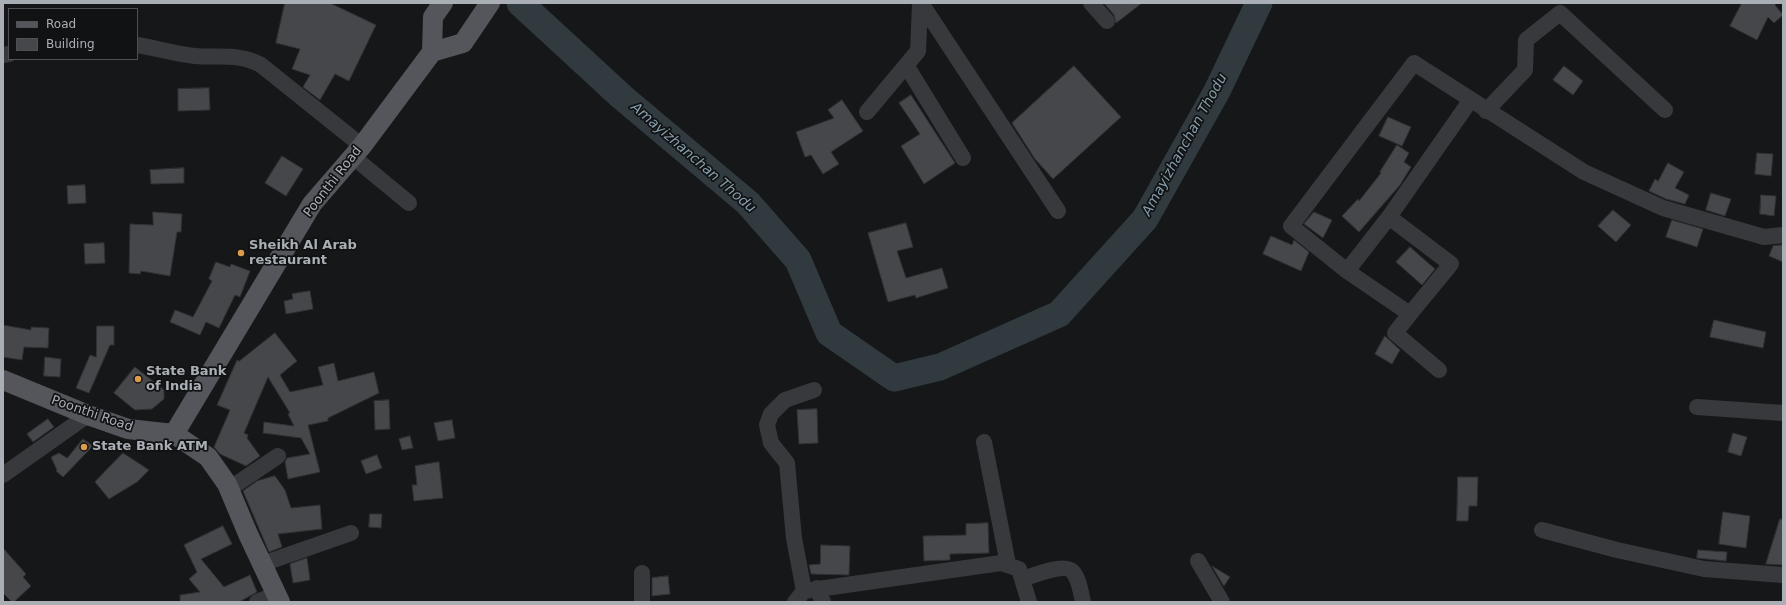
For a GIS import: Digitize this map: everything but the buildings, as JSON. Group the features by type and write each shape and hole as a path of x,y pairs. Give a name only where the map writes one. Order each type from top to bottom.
{"main road":[{"path":"443,3 434,17 432,52 463,43 490,3"},
{"name":"Poonthi Road","path":"3,380 88,415 128,429 174,434 312,204 357,151 432,52"},
{"path":"174,434 208,457 229,489 262,564 279,598"}],"street":[{"path":"867,112 918,51 920,3"},
{"path":"920,3 1058,211"},
{"path":"1091,3 1107,21"},
{"path":"1486,111 1525,70 1526,40 1560,13 1665,110"},
{"path":"138,45 194,56 242,57 261,65 357,151 409,203"},
{"path":"1410,314 1347,271 1291,226 1414,64 1470,101 1584,172 1663,208 1764,237 1783,235"},
{"path":"906,65 963,158"},
{"path":"1347,271 1389,217 1470,101"},
{"path":"1389,217 1451,264 1395,333 1439,370"},
{"path":"814,390 785,400 771,414 768,425 771,443 787,463 794,538 810,596 1001,563 1008,564 1019,569 1029,602"},
{"path":"1697,407 1783,413"},
{"path":"3,475 88,415"},
{"path":"984,442 1008,564"},
{"path":"229,489 278,456"},
{"path":"1542,530 1617,550 1704,569 1783,575"},
{"path":"262,564 351,533"},
{"path":"1198,560 1222,602"},
{"path":"1022,579 1059,568 1067,568 1073,571 1076,576 1083,602"},
{"path":"642,573 642,602"},
{"path":"257,602 279,598"}],"waterway":[{"name":"Amayizhanchan Thodu","path":"520,3 622,97 748,203 798,260 829,333 894,378 940,367 1059,314 1145,219 1217,91 1259,3"}],"place":[{"name":"Sheikh Al Arab restaurant","path":"241,253"},
{"name":"State Bank of India","path":"138,379"},
{"name":"State Bank ATM","path":"84,447"}]}
